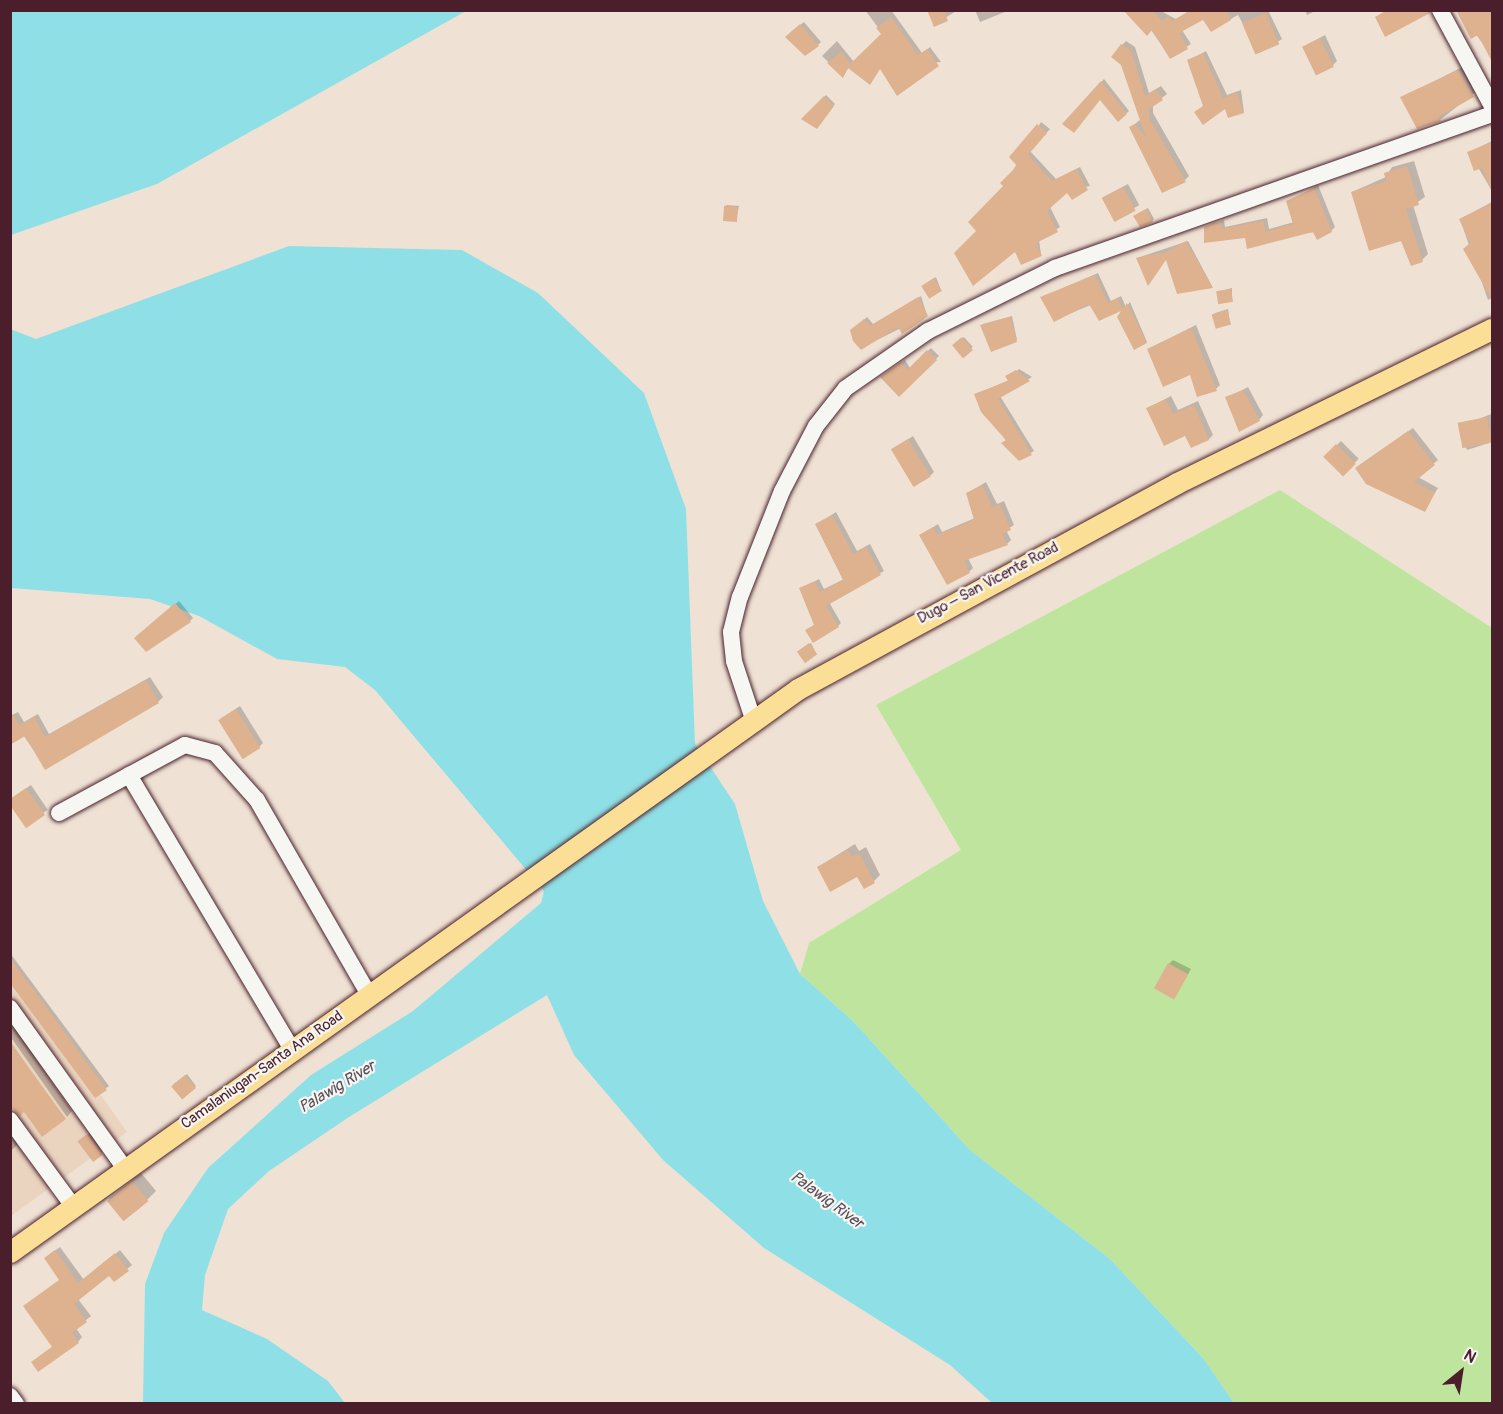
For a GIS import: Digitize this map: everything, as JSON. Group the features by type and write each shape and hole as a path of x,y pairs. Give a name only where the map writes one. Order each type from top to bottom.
{"main road":[{"name":"Dugo – San Vicente Road","path":"516,891 709,757 798,689 909,625 1177,483 1492,329"},
{"name":"Camalaniugan-Santa Ana Road","path":"10,1252 124,1167 516,891"}],"street":[{"path":"1440,10 1492,106"},
{"path":"754,723 734,661 731,632 740,597 782,491 816,426 846,388 928,331 1055,268 1492,114"},
{"path":"59,813 185,745 215,753 237,772 288,849 369,995"},
{"path":"129,775 292,1049"},
{"path":"10,1008 124,1167"},
{"path":"10,1120 74,1206"},
{"path":"10,1396 16,1404"}],"shaded area":[{"path":"10,966 127,1132 11,1216 10,1216"}],"green space":[{"path":"1280,490 1492,628 1492,1403 1234,1403 1203,1358 1110,1259 970,1150 853,1021 800,974 809,943 961,850 876,705"}],"water":[{"path":"10,11 466,11 157,184 11,235"},
{"name":"Palawig River","path":"289,246 462,250 538,293 644,393 686,509 695,744 735,804 763,901 800,974 853,1021 970,1150 1110,1259 1203,1358 1234,1403 992,1403 950,1365 764,1248 663,1160 574,1055 547,995 349,1117 269,1171 228,1209 205,1275 202,1310 267,1339 328,1381 345,1403 143,1403 145,1284 164,1233 208,1168 311,1075 413,1011 541,903 544,891 375,690 345,667 277,659 199,616 150,599 11,588 10,329 36,339"}],"building":[{"path":"927,10 944,10 948,21 934,27"},
{"path":"1123,10 1152,10 1162,21 1169,16 1172,21 1191,10 1226,10 1231,20 1211,32 1203,20 1179,33 1188,49 1170,59 1152,30 1147,36"},
{"path":"1387,10 1430,10 1430,13 1385,37 1375,17"},
{"path":"1456,10 1492,10 1492,62 1478,35 1471,39"},
{"path":"1266,13 1279,44 1255,54 1242,23"},
{"path":"891,17 918,55 927,49 939,66 897,96 880,69 870,85 848,68 843,78 827,63 842,52 850,64 881,34 876,28"},
{"path":"800,24 819,46 805,56 785,37"},
{"path":"1320,38 1334,67 1316,76 1302,47"},
{"path":"1121,44 1131,51 1145,96 1156,89 1163,100 1149,109 1149,118 1186,182 1162,193 1129,127 1135,124 1146,138 1121,65 1111,57"},
{"path":"1203,53 1223,98 1237,93 1244,113 1228,118 1225,109 1203,125 1194,112 1203,106 1187,60"},
{"path":"1458,70 1474,97 1438,117 1441,121 1417,129 1400,97"},
{"path":"1101,81 1127,114 1118,122 1100,100 1074,133 1062,124"},
{"path":"824,96 834,106 817,129 801,119"},
{"path":"1037,124 1047,133 1028,155 1052,181 1076,169 1088,190 1072,200 1067,193 1047,211 1058,232 1036,243 1042,256 1021,265 1015,252 973,286 954,253 976,231 968,222 1003,186 1000,183 1017,166 1009,157"},
{"path":"1492,142 1492,192 1482,168 1474,171 1467,152"},
{"path":"1407,166 1419,205 1406,209 1423,262 1411,266 1401,241 1369,251 1351,192 1386,181 1384,173"},
{"path":"1123,187 1136,211 1114,222 1102,198"},
{"path":"1314,188 1332,232 1317,240 1313,232 1247,249 1245,238 1204,243 1204,227 1214,223 1221,222 1222,229 1263,221 1266,232 1293,224 1286,201"},
{"path":"1492,203 1492,300 1463,249 1470,243 1459,219"},
{"path":"724,206 738,207 737,222 723,221"},
{"path":"1146,209 1153,222 1140,227 1133,216"},
{"path":"1186,241 1213,288 1177,294 1166,260 1148,286 1136,258 1166,252"},
{"path":"1095,275 1108,303 1117,298 1123,309 1127,303 1147,343 1134,350 1117,317 1121,311 1099,321 1089,304 1054,322 1040,297"},
{"path":"934,278 942,291 929,299 921,286"},
{"path":"1231,289 1233,302 1218,304 1216,291"},
{"path":"918,297 928,316 914,326 902,334 898,327 861,350 853,341 850,330 864,319 870,326"},
{"path":"1227,310 1231,324 1216,329 1212,314"},
{"path":"1010,317 1017,342 991,352 980,325"},
{"path":"1187,330 1192,330 1217,391 1197,397 1190,375 1163,387 1147,349"},
{"path":"962,337 973,350 963,358 952,345"},
{"path":"927,350 937,360 899,397 880,377 901,362 907,370"},
{"path":"1016,370 1030,381 998,399 1032,455 1019,461 1001,443 1006,440 981,412 974,394 1008,381 1005,376"},
{"path":"1243,390 1260,421 1239,432 1225,397"},
{"path":"1166,399 1173,414 1194,405 1209,440 1191,448 1185,436 1164,446 1146,408"},
{"path":"1487,417 1492,443 1463,448 1458,423"},
{"path":"1408,431 1435,465 1414,482 1435,493 1425,512 1366,484 1355,468"},
{"path":"908,439 931,477 914,487 891,449"},
{"path":"1336,444 1356,464 1343,477 1323,457"},
{"path":"982,485 992,507 1000,505 1011,530 1002,534 1008,545 964,561 970,573 947,585 919,535 933,527 937,535 974,520 966,493"},
{"path":"832,515 853,554 866,547 881,575 826,606 839,627 813,643 805,630 814,625 799,588 815,581 820,592 843,580 815,524"},
{"path":"175,603 191,622 146,652 134,638"},
{"path":"809,643 817,654 805,663 797,652"},
{"path":"146,680 159,703 45,770 25,736 10,745 10,711 20,725 34,717 45,737"},
{"path":"236,709 260,748 243,759 218,720"},
{"path":"26,788 45,815 26,828 10,805 10,799"},
{"path":"848,850 852,857 859,853 875,883 864,889 857,877 830,892 817,867"},
{"path":"10,958 107,1090 95,1098 10,983"},
{"path":"1168,963 1188,974 1174,1000 1154,988"},
{"path":"10,1042 66,1119 42,1137 24,1112 20,1116 10,1106"},
{"path":"185,1075 196,1088 182,1100 171,1087"},
{"path":"87,1134 103,1155 93,1162 77,1141"},
{"path":"132,1181 148,1201 123,1221 107,1201"},
{"path":"55,1250 78,1283 115,1253 129,1271 114,1282 109,1276 74,1304 87,1322 72,1333 79,1343 38,1372 31,1362 52,1347 23,1306 59,1280 44,1258"}]}
